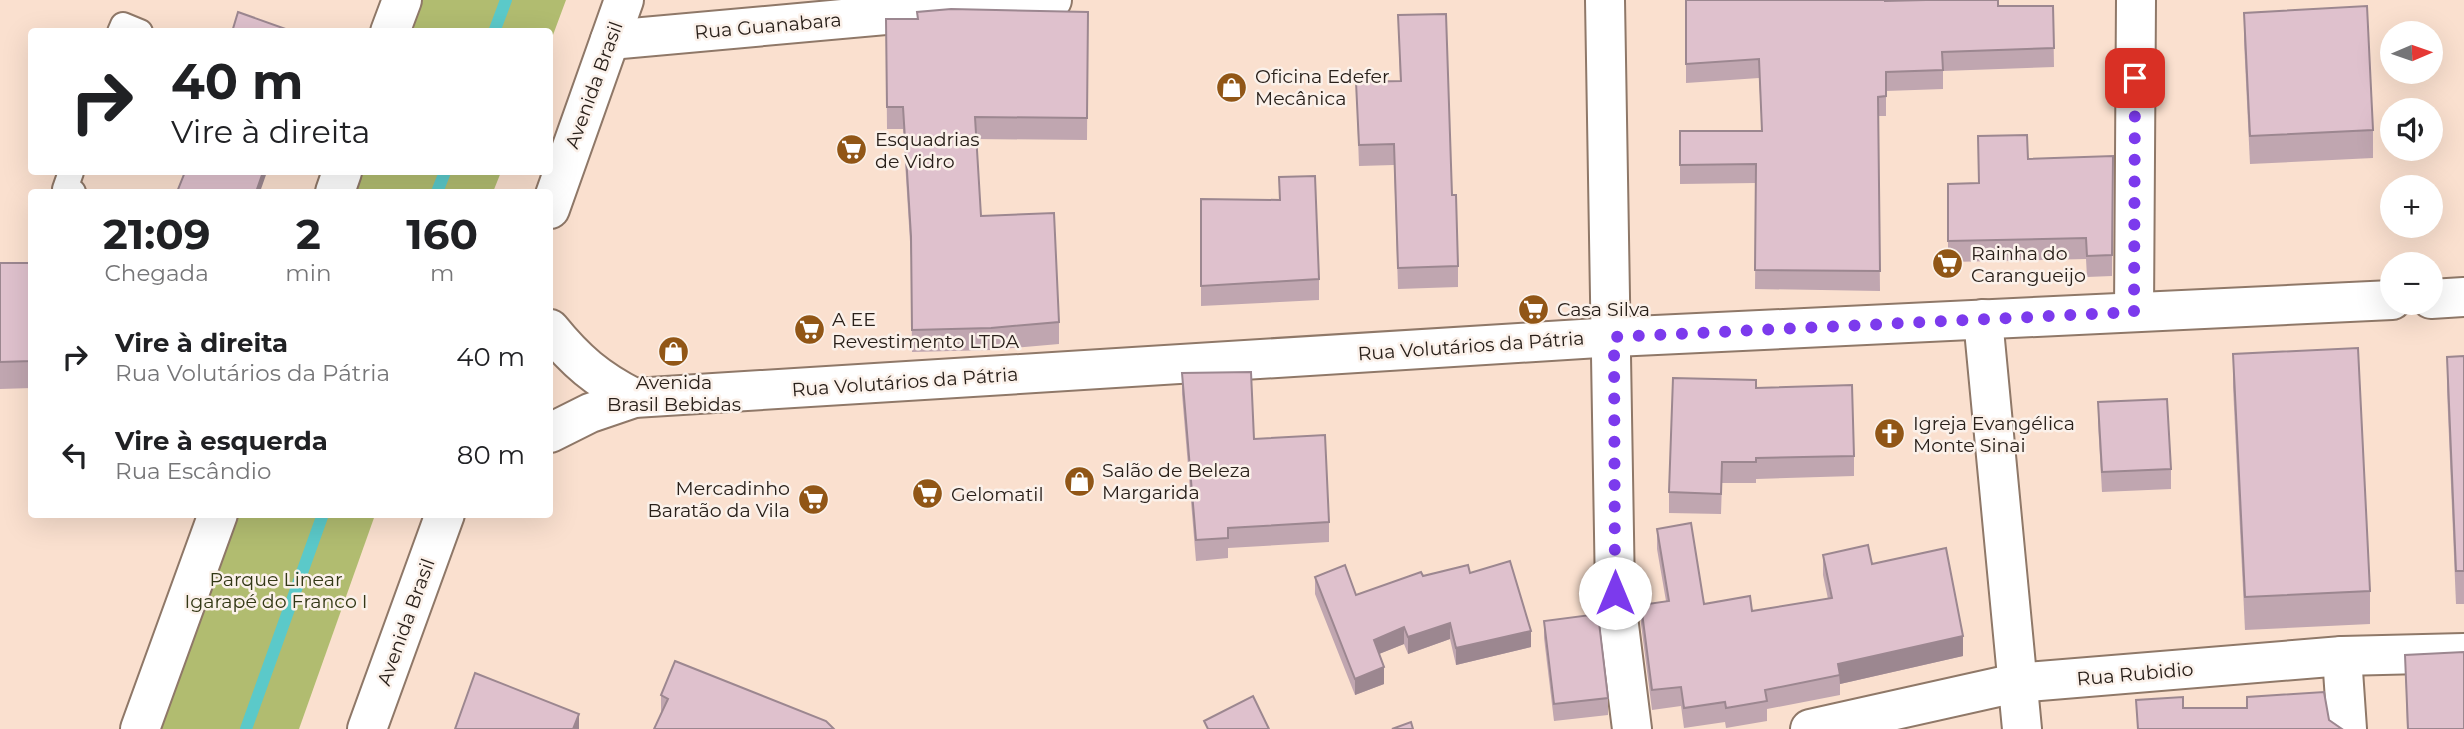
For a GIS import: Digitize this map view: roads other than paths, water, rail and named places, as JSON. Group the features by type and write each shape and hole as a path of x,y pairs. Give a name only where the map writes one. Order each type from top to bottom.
{"main road":[{"path":"392,28 402,0"},
{"name":"Avenida Brasil","path":"553,201 624,0"},
{"name":"Rua Guanabara","path":"610,40 1052,0"},
{"path":"1605,0 1614,337 1615,593 1632,729"},
{"path":"2134,312 2136,0"},
{"path":"2443,298 2464,297"},
{"name":"Rua Volutários da Pátria","path":"553,432 590,413 634,398 1614,337 2380,301"},
{"path":"1983,319 2022,729"},
{"name":"Rua Volutários da Pátria","path":"553,333 574,358 601,382 634,398"},
{"path":"140,729 217,518"},
{"name":"Avenida Brasil","path":"367,729 444,518"},
{"name":"Rua Rubidio","path":"1810,729 2016,683 2342,656 2464,653"},
{"path":"2342,656 2347,729"}],"waterway":[{"path":"496,28 506,0"},
{"path":"438,189 444,175"},
{"path":"246,729 322,518"}],"place":[{"name":"Oficina Edefer Mecânica","path":"1232,87"},
{"name":"Esquadrias de Vidro","path":"852,150"},
{"name":"Rainha do Carangueijo","path":"1948,264"},
{"name":"Casa Silva","path":"1534,309"},
{"name":"A EE Revestimento LTDA","path":"809,330"},
{"name":"Avenida Brasil Bebidas","path":"674,351"},
{"name":"Igreja Evangélica Monte Sinai","path":"1890,434"},
{"name":"Salão de Beleza Margarida","path":"1079,481"},
{"name":"Gelomatil","path":"928,494"},
{"name":"Mercadinho Baratão da Vila","path":"813,499"}],"park label":[{"name":"Parque Linear Igarapé do Franco I","path":"276,590"}]}
